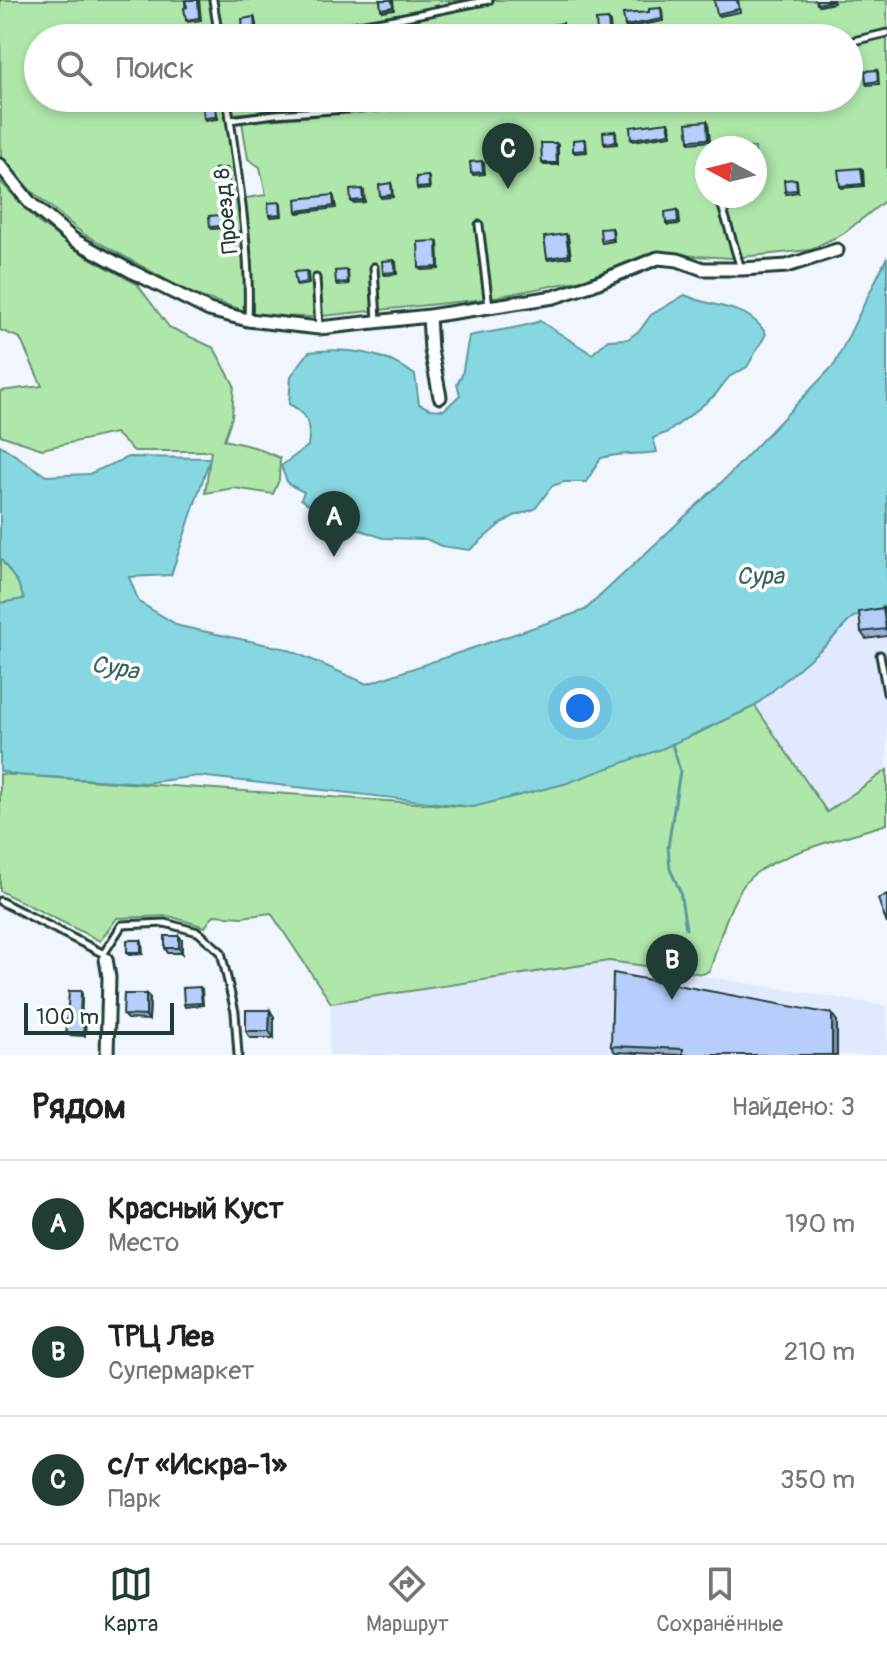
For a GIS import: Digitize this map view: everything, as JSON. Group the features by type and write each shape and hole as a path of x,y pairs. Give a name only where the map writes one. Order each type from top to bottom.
{"street":[{"path":"0,165 30,203 74,240 209,310 248,320 319,328 429,316 554,297 658,258 678,260 703,269 742,269 787,266 837,250"},
{"path":"429,316 431,350 440,397"},
{"path":"105,956 109,977 107,1055"}],"lane":[{"path":"213,0 217,24"},
{"path":"365,24 489,0"},
{"path":"863,39 887,33"},
{"name":"Проезд 8","path":"229,112 243,202 250,284 248,320"},
{"path":"230,120 304,112"},
{"path":"723,208 742,269"},
{"path":"479,225 489,307"},
{"path":"374,267 377,322"},
{"path":"316,278 319,328"},
{"path":"880,655 887,693"},
{"path":"0,901 105,956 122,925 165,923 198,932 221,952 235,1012 238,1055"}],"shaded area":[{"path":"887,609 887,771 827,813 755,706 828,643 853,617"},
{"path":"609,961 887,1006 887,1055 329,1055 331,1003"}],"green space":[{"path":"0,0 887,0 887,199 843,234 809,250 733,258 658,254 592,278 485,299 313,317 262,316 192,294 82,233 29,189 1,158"},
{"path":"0,181 39,223 86,256 137,284 169,327 214,348 234,385 232,417 224,440 254,447 280,458 279,480 273,494 234,488 205,493 211,451 134,451 115,433 42,449 0,435 0,391 42,386 20,338 0,330"},
{"path":"0,558 18,583 24,599 0,603"},
{"path":"755,706 827,812 887,770 887,824 790,855 756,873 745,883 733,903 710,970 703,974 609,961 331,1003 271,913 242,917 214,915 205,927 169,916 117,918 100,941 0,891 0,774 473,807 694,735"}],"water":[{"name":"Сура","path":"887,257 887,609 853,617 828,643 755,706 664,748 564,784 473,807 198,776 145,783 17,775 0,771 0,603 24,599 18,583 0,558 0,445 46,476 89,474 128,457 210,458 171,575 129,577 139,602 179,626 287,649 367,684 585,610 727,477 835,364"},
{"path":"685,295 740,312 758,324 766,334 747,367 729,377 715,395 668,432 653,438 657,452 601,458 586,482 564,482 552,486 535,509 499,525 470,550 441,546 426,539 383,538 333,520 301,499 304,492 288,484 281,466 308,446 309,439 304,416 289,404 291,376 309,352 351,351 391,361 415,375 419,404 444,410 460,395 457,384 462,375 469,336 540,321 592,354 608,340 628,339 640,330 651,315"}],"building":[{"path":"185,0 198,0 199,18 186,20"},
{"path":"380,0 392,0 393,7 381,9"},
{"path":"714,0 737,0 739,9 717,14"},
{"path":"661,8 662,19 625,24 623,14 649,12 649,9"},
{"path":"254,17 255,24 242,24 242,19"},
{"path":"608,19 608,24 596,24 596,20"},
{"path":"877,70 878,81 866,83 865,71"},
{"path":"203,112 216,112 216,117 204,118"},
{"path":"707,121 708,136 695,136 695,140 689,140 687,123"},
{"path":"668,122 670,133 631,139 630,127"},
{"path":"615,131 616,142 604,143 603,132"},
{"path":"584,139 586,150 573,151 573,140"},
{"path":"541,143 556,143 557,163 542,163"},
{"path":"482,161 483,172 471,173 470,162"},
{"path":"227,168 228,179 216,180 215,169"},
{"path":"861,168 863,184 840,186 838,170"},
{"path":"428,176 429,187 417,188 416,177"},
{"path":"796,179 797,190 785,191 784,180"},
{"path":"391,183 392,195 380,196 379,185"},
{"path":"362,189 363,200 351,201 350,190"},
{"path":"333,195 334,206 297,211 296,199"},
{"path":"280,202 281,214 269,215 268,203"},
{"path":"677,210 678,222 666,223 665,212"},
{"path":"221,215 222,226 210,227 209,216"},
{"path":"612,228 613,239 601,240 600,229"},
{"path":"566,234 569,255 547,258 544,237"},
{"path":"437,241 438,267 419,268 418,242"},
{"path":"394,260 395,272 383,273 382,261"},
{"path":"347,270 348,282 336,283 335,271"},
{"path":"306,271 307,282 296,284 294,272"},
{"path":"883,608 886,629 861,632 859,612"},
{"path":"887,895 887,924 878,899"},
{"path":"165,936 179,936 179,948 165,948"},
{"path":"127,940 141,940 141,952 127,952"},
{"path":"613,973 832,1014 832,1055 683,1055 683,1049 611,1046"},
{"path":"200,987 202,1003 184,1004 183,988"},
{"path":"69,991 81,991 80,1017 85,1018 83,1034 66,1033"},
{"path":"124,994 146,994 146,1016 123,1015"},
{"path":"246,1010 270,1010 269,1031 246,1031"}],"waterway":[{"path":"672,744 680,771 668,847 670,869 680,891 686,929"}],"place":[{"name":"с/т «Искра-1»","path":"508,189"},
{"name":"Красный Куст","path":"334,557"},
{"name":"ТРЦ Лев","path":"672,1000"}]}
